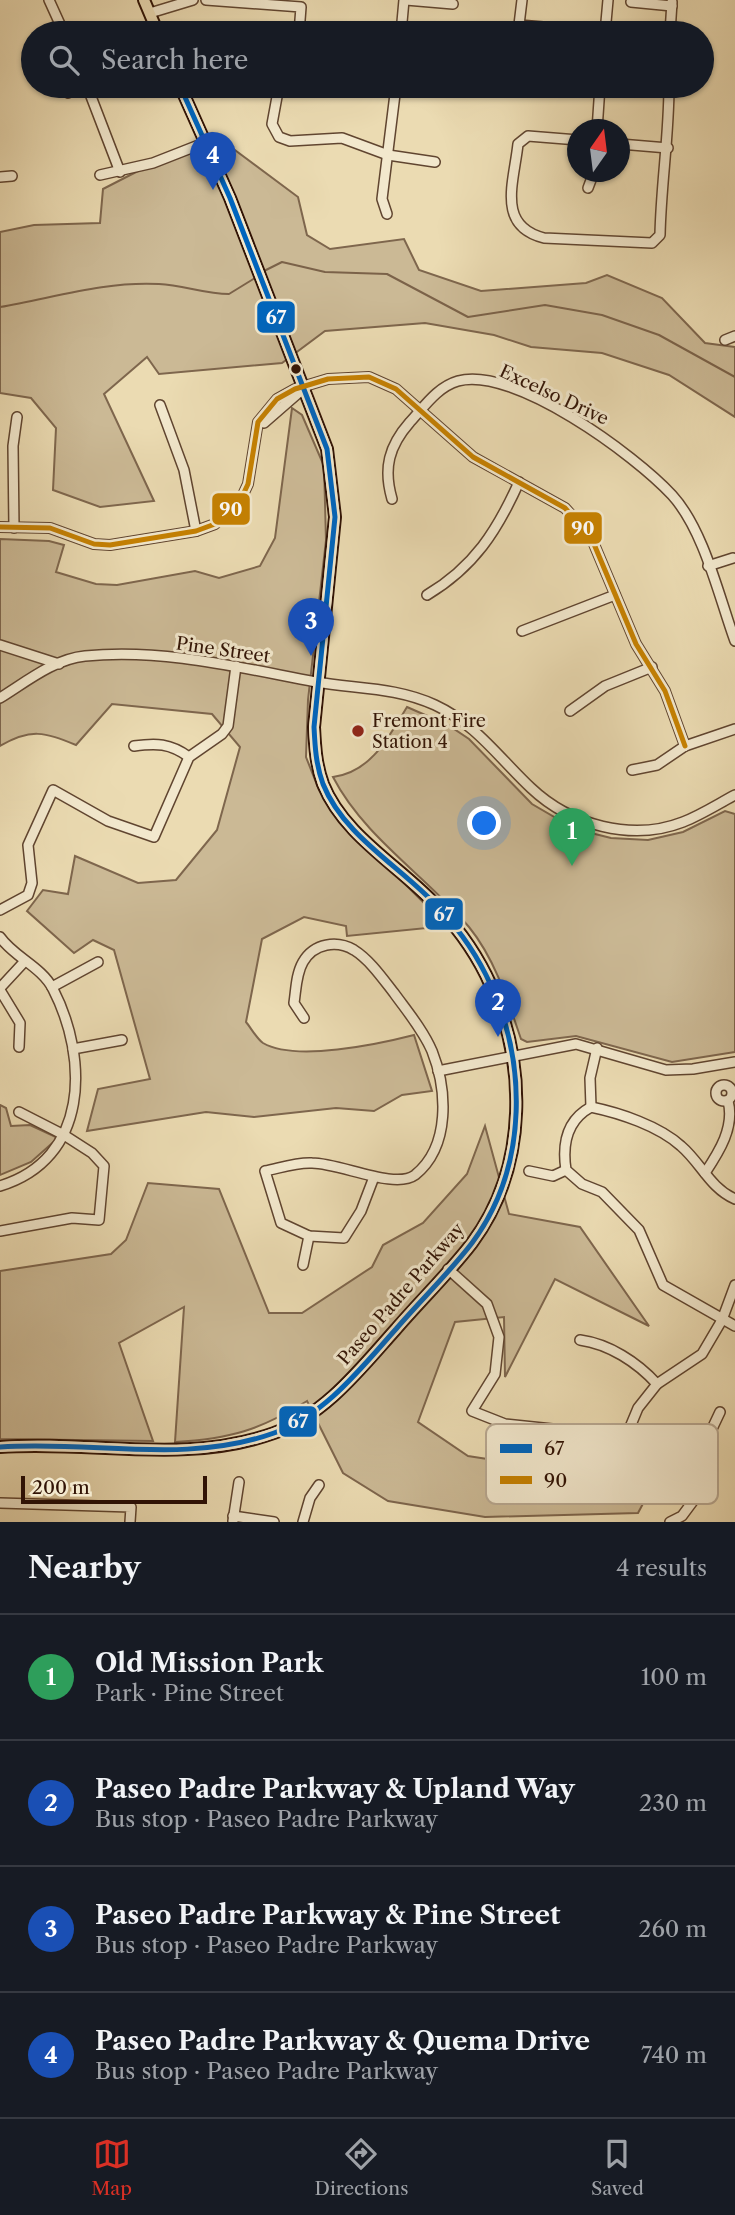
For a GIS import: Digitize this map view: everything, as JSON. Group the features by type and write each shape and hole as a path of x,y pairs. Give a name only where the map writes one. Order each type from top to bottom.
{"main road":[{"path":"144,0 153,21"},
{"name":"Paseo Padre Parkway","path":"0,1447 181,1450 236,1444 277,1432 318,1409 353,1378 471,1244 487,1219 508,1169 517,1107 513,1055 487,976 462,934 432,900 361,836 338,810 324,786 315,753 314,727 335,517 327,449 229,198 185,98"}],"street":[{"path":"49,0 59,21"},
{"path":"150,13 193,0"},
{"path":"206,0 300,7 299,21"},
{"path":"402,21 405,0 453,4"},
{"path":"520,21 522,0"},
{"path":"606,21 608,0"},
{"path":"631,2 672,3 671,21"},
{"path":"92,98 120,172"},
{"path":"277,98 272,124 279,137 290,141 342,138 388,155 435,162"},
{"path":"387,214 382,199 395,98"},
{"path":"598,119 599,98"},
{"path":"567,140 528,136 517,144 511,210 516,225 528,234 544,238 652,243 660,235 661,194 668,148 669,98"},
{"path":"100,175 120,172 204,143"},
{"path":"630,145 668,148"},
{"path":"0,177 12,176"},
{"path":"588,188 590,182"},
{"path":"725,340 735,336"},
{"path":"0,527 50,528 94,544 110,545 196,531 224,518 241,499 251,472 258,422 268,408 287,392 328,379 369,377 396,389 473,457 565,508 591,537 636,644 665,691 685,746"},
{"name":"Excelso Drive","path":"392,499 387,481 387,461 395,439 445,386 476,379 516,391 610,439 673,496 694,530 735,641"},
{"path":"160,405 184,470 196,531"},
{"path":"13,528 13,446 17,417"},
{"path":"427,595 446,583 479,552 499,526 519,482"},
{"path":"708,566 733,558"},
{"path":"522,631 615,595"},
{"path":"0,645 59,664"},
{"name":"Pine Street","path":"0,698 59,664 83,656 201,660 320,682 381,688 435,705 486,740 531,788 556,808 586,822 617,830 651,829 682,822 735,796"},
{"path":"0,910 28,895 32,883 28,845 53,790 108,821 154,837 189,757 222,734 228,726 236,666"},
{"path":"570,712 605,686 652,667"},
{"path":"632,770 657,765 685,746 735,729"},
{"path":"134,746 166,745 175,747 189,757"},
{"path":"0,937 52,987 74,1049 78,1087 64,1135 51,1155 29,1174 0,1186"},
{"path":"304,1018 294,1003 302,963 319,947 341,945 352,949 382,978 415,1021 431,1049 443,1100 443,1120 436,1145 428,1159 414,1175 398,1182 374,1177 338,1164 309,1162 265,1171 281,1223 309,1236 344,1238 361,1211 374,1177"},
{"path":"19,1047 20,1024 0,989 25,961"},
{"path":"52,987 98,962"},
{"path":"74,1049 122,1040"},
{"path":"438,1071 576,1044 666,1070 735,1062"},
{"path":"591,1107 590,1078 597,1048"},
{"path":"705,1173 724,1144 732,1120 728,1101"},
{"path":"735,1199 717,1188 680,1145 644,1125 591,1107 577,1114 570,1125 564,1158 566,1170 582,1184 602,1192 639,1230 663,1285 735,1326"},
{"path":"0,1231 72,1218 99,1220 104,1166 92,1153 64,1135 19,1112"},
{"path":"529,1171 553,1176 566,1170"},
{"path":"303,1265 309,1236"},
{"path":"448,1269 486,1304 499,1336 495,1374 472,1411 505,1424"},
{"path":"632,1424 638,1408 656,1384 702,1354 722,1320 735,1286"},
{"path":"580,1340 597,1342 636,1364 656,1384"},
{"path":"714,1424 720,1412"},
{"path":"239,1482 233,1519 274,1522"},
{"path":"303,1522 310,1498 319,1485"},
{"path":"0,1503 131,1507 130,1522"},
{"path":"670,1522 682,1516 691,1504"}],"shaded area":[{"path":"212,133 298,197 307,235 330,249 404,239 419,270 481,291 586,283 607,275 662,298 705,343 735,347 735,417 669,375 602,353 531,347 494,335 425,323 325,331 282,363 159,374 147,357 104,394 154,501 100,507 53,490 56,428 31,398 0,393 0,232 34,225 100,223 103,189"},
{"path":"292,408 302,415 324,466 326,540 308,700 306,757 319,790 334,813 447,926 347,936 346,926 304,917 262,939 246,1022 263,1043 295,1051 337,1050 414,1035 432,1091 402,1095 374,1111 336,1108 254,1117 206,1112 87,1131 98,1089 150,1079 114,950 93,940 74,953 27,911 43,890 68,894 75,856 138,883 176,880 217,830 240,747 212,714 112,704 76,745 55,737 29,734 0,746 0,539 49,541 64,545 56,572 96,584 117,585 195,571 219,578 260,566 275,538"},
{"path":"407,707 448,725 469,739 532,804 575,829 611,838 648,840 683,832 725,811 735,814 735,1052 672,1062 576,1036 527,1042 521,1039 500,981 478,939 452,908 361,819 333,777 346,774 368,761"},
{"path":"0,1105 6,1108 11,1126 30,1125 58,1138 31,1162 0,1175"},
{"path":"485,1126 509,1214 580,1227 649,1326 555,1279 505,1377 504,1317 455,1322 418,1422 468,1456 486,1459 486,1504 643,1504 638,1513 485,1517 388,1501 343,1473 307,1401 244,1431 175,1442 184,1307 119,1343 153,1441 0,1439 0,1271 111,1254 126,1240 148,1183 219,1189 269,1313 302,1313 372,1267 383,1245 423,1223 467,1174"}],"waterway":[{"path":"262,272 282,262 325,272 387,274 468,317 545,305 602,315 659,335 735,377"},
{"path":"0,307 118,285 168,285 229,294 255,278"}],"transit line":[{"name":"67","path":"0,1447 69,1446 172,1450 207,1448 240,1443 274,1433 310,1415 341,1389 472,1243 491,1213 513,1147 515,1076 510,1041 500,1007 486,975 469,945 440,909 357,833 343,818 323,784 316,756 314,727 335,517 327,449 230,198 185,98"},
{"name":"90","path":"0,527 50,528 94,544 110,545 196,531 215,524 241,499 248,484 258,422 277,399 295,389 328,379 369,377 396,389 473,457 565,508 591,537 636,644 665,691 685,746"}],"place":[{"name":"Paseo Padre Parkway & Quema Drive","path":"213,190"},
{"name":"Paseo Padre Parkway & Pine Street","path":"311,656"},
{"name":"Fremont Fire Station 4","path":"358,731"},
{"name":"Old Mission Park","path":"572,866"},
{"name":"Paseo Padre Parkway & Upland Way","path":"498,1037"}]}
